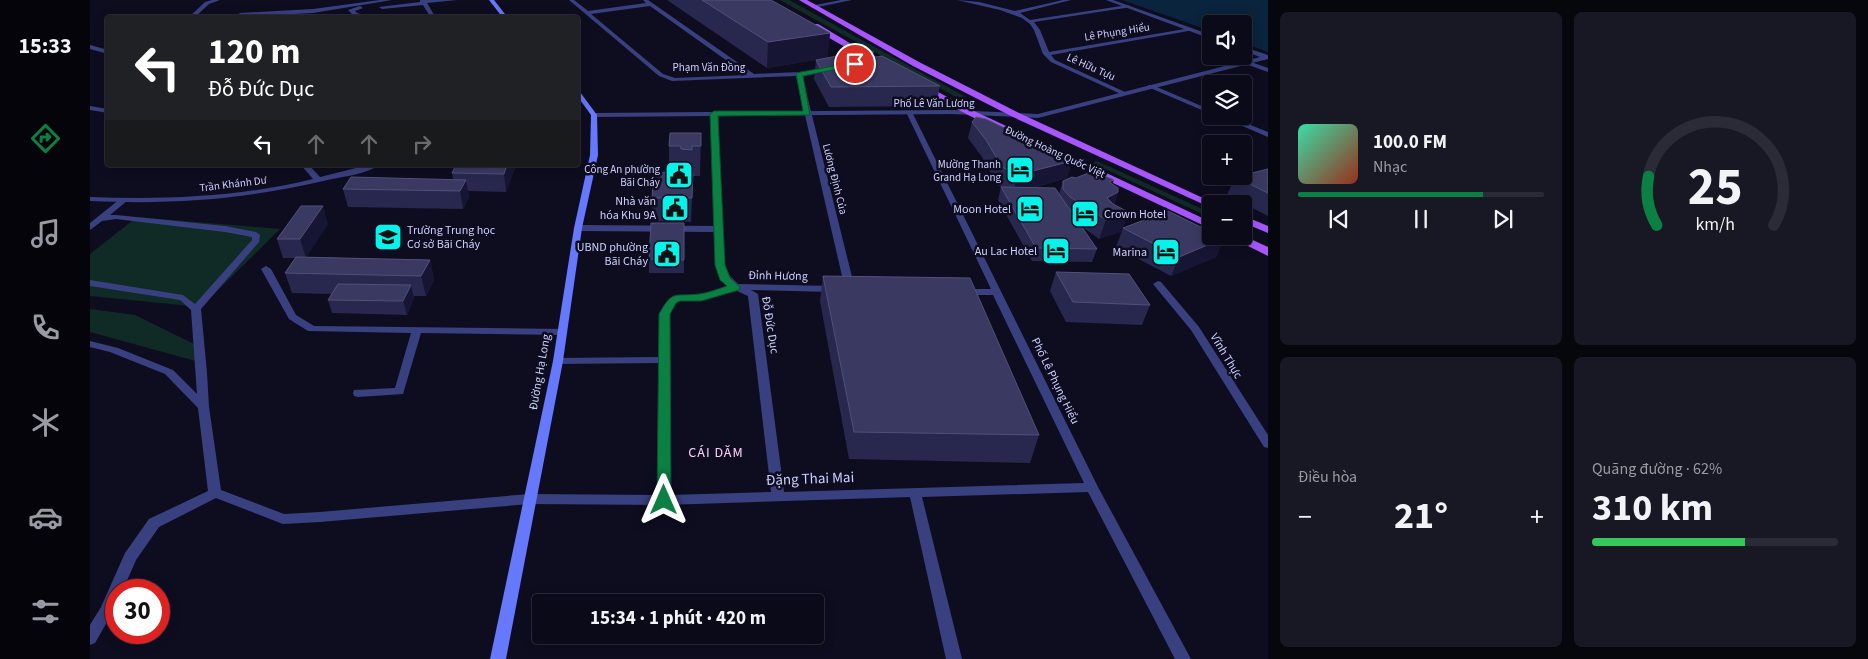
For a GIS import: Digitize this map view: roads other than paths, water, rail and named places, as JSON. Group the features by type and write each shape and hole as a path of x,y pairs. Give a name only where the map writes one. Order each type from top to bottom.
{"main road":[{"path":"491,0 504,15"},
{"name":"Đường Hoàng Quốc Việt","path":"802,0 916,64 1016,114 1202,200"},
{"path":"805,20 873,62"},
{"name":"Đường Hoàng Quốc Việt","path":"914,82 971,113 1202,222"},
{"path":"580,96 594,115"},
{"name":"Đường Hạ Long","path":"498,659 558,361 578,228 594,156 594,115"},
{"path":"1252,223 1268,230"},
{"path":"1252,244 1268,252"}],"street":[{"path":"194,15 207,4 218,0"},
{"path":"330,9 344,12 390,0"},
{"path":"240,15 295,15 363,2 373,4 455,0"},
{"name":"Phạm Văn Đồng","path":"571,0 661,74 674,80 799,74 836,67"},
{"path":"813,6 850,0"},
{"path":"960,0 1015,13 1031,21 1037,30 1046,54"},
{"path":"1015,13 1069,0"},
{"path":"1108,0 1202,34"},
{"path":"422,2 432,15"},
{"path":"587,13 648,2 754,77"},
{"path":"1031,21 1128,7"},
{"path":"351,10 359,15"},
{"name":"Lê Phụng Hiểu","path":"1046,54 1191,30"},
{"path":"90,47 105,51"},
{"path":"1252,52 1267,57"},
{"name":"Lê Hữu Tựu","path":"1046,54 1053,61 1123,92"},
{"name":"Phố Lê Văn Lương","path":"1252,60 1267,57"},
{"path":"1252,64 1268,70"},
{"name":"Phố Lê Văn Lương","path":"594,115 909,112 1038,116 1123,92 1233,65"},
{"name":"Lương Định Của","path":"799,74 807,114 855,290"},
{"path":"1150,86 1202,108"},
{"path":"90,108 105,110"},
{"name":"Phố Lê Phụng Hiểu","path":"909,112 1092,487 1183,659"},
{"name":"Đỗ Đức Dục","path":"714,114 720,265 725,280 735,287 753,294 778,496"},
{"path":"1243,125 1268,136"},
{"path":"307,167 319,181"},
{"name":"Trần Khánh Dư","path":"90,199 184,201 249,195 319,181 368,167"},
{"path":"90,227 123,201"},
{"path":"100,219 116,216 225,229 256,235 256,240 196,309"},
{"path":"578,228 718,229"},
{"path":"266,269 292,316 312,329 562,332"},
{"path":"90,283 183,298 196,309 203,407 215,493 154,523 130,557 107,610 90,638"},
{"name":"Vĩnh Thực","path":"1158,284 1196,328 1268,444"},
{"name":"Đỉnh Hương","path":"664,500 665,314 672,301 677,298 701,298 735,287 855,290"},
{"path":"955,292 996,292"},
{"path":"358,393 399,391 417,330"},
{"path":"90,344 114,350 169,372 203,407"},
{"path":"558,361 664,360"},
{"name":"Đặng Thai Mai","path":"215,493 283,519 529,499 664,500 1092,487"},
{"path":"915,492 954,659"}],"water":[{"path":"1122,0 1268,0 1268,52 1252,46 1252,15 1202,15 1202,28"}],"place":[{"name":"Mường Thanh Grand Hạ Long","path":"1020,170"},
{"name":"Công An phường Bãi Cháy","path":"679,175"},
{"name":"Nhà văn hóa Khu 9A","path":"675,208"},
{"name":"Moon Hotel","path":"1030,209"},
{"name":"Crown Hotel","path":"1085,214"},
{"name":"Trường Trung học Cơ sở Bãi Cháy","path":"388,237"},
{"name":"Au Lac Hotel","path":"1056,251"},
{"name":"Marina","path":"1166,252"},
{"name":"UBND phường Bãi Cháy","path":"667,254"}],"district":[{"name":"CÁI DĂM","path":"716,453"}]}
